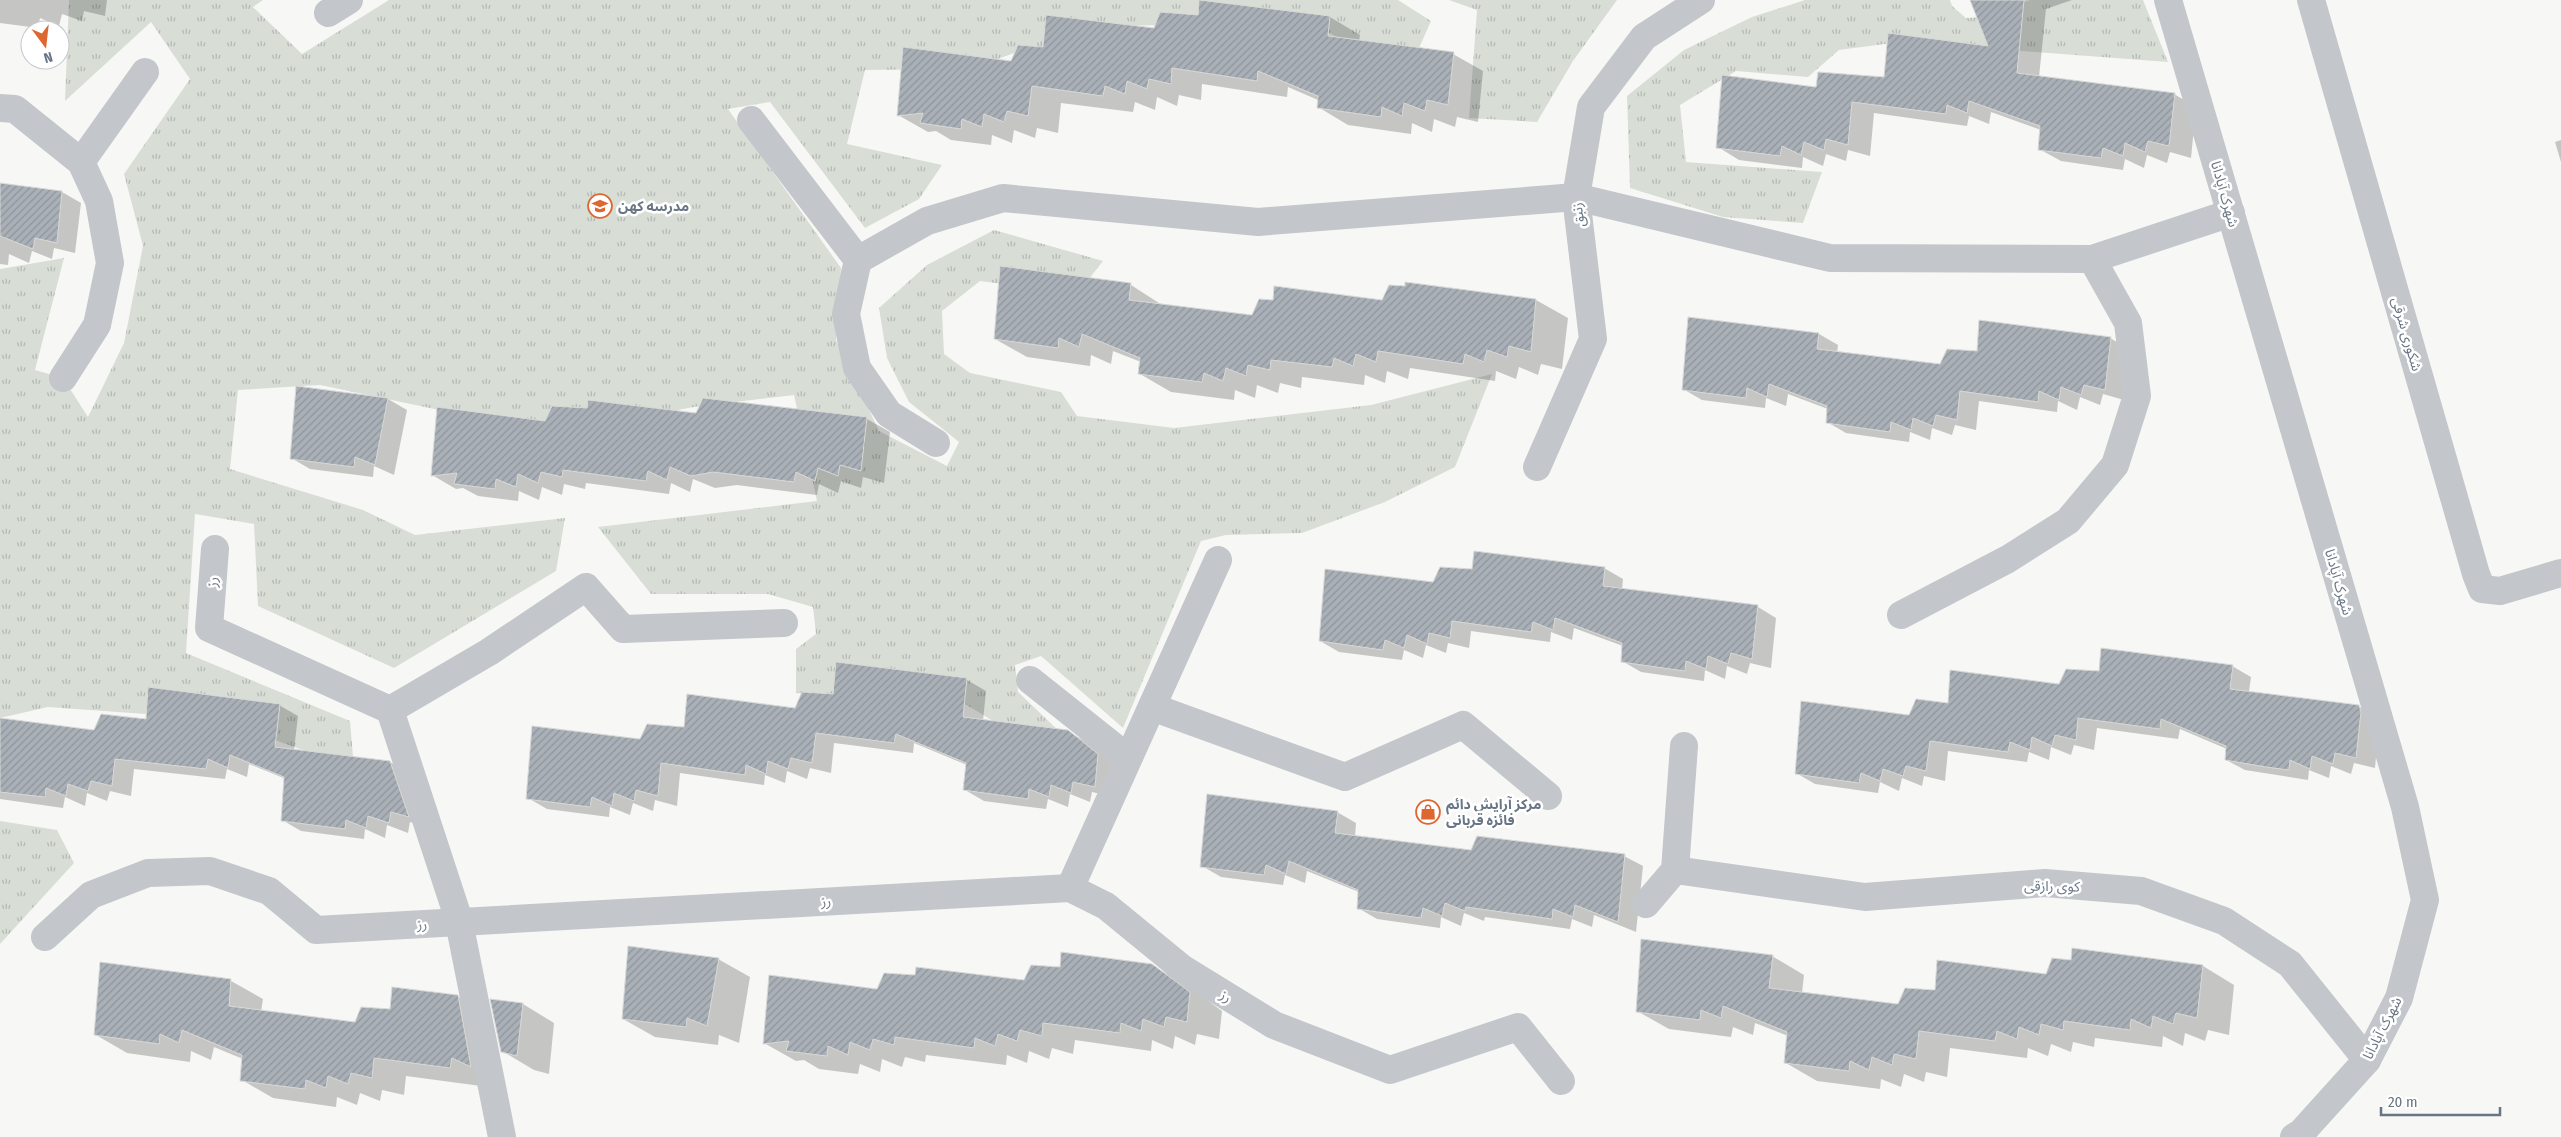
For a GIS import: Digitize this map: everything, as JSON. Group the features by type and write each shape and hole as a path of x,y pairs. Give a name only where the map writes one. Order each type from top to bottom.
{"street":[{"name":"زنبق","path":"1536,466 1593,339 1576,196 1591,107 1644,37 1701,0"},
{"name":"شهرک آپادانا","path":"2168,0 2405,807 2425,900 2399,998 2367,1060 2302,1132 2294,1137"},
{"name":"شکوری شرقی","path":"2311,0 2476,574 2482,589 2500,591 2561,573"},
{"path":"81,162 145,72"},
{"path":"0,108 15,109 81,162 99,201 110,263 98,325 64,378"},
{"path":"751,120 858,260"},
{"path":"936,443 889,414 857,368 846,314 858,260 927,221 1003,198 1258,222 1576,196 1830,258 2092,259 2231,213"},
{"path":"1901,615 2008,559 2068,521 2115,466 2137,396 2136,386 2128,323 2092,259"},
{"name":"رز","path":"215,549 208,628 390,710"},
{"path":"1070,888 1218,560"},
{"path":"502,1137 459,922 390,710 489,652 586,587 623,629 784,623"},
{"path":"1030,680 1128,758"},
{"path":"1152,707 1345,777 1463,725 1548,796"},
{"path":"1646,904 1675,870 1684,746"},
{"name":"کوی رازقی","path":"1675,870 1865,897 2045,882 2141,892 2224,921 2290,964 2367,1060"},
{"name":"رز","path":"45,937 91,895 148,873 210,871 269,891 316,930 1070,888 1106,906 1183,969 1274,1025 1390,1070 1518,1027 1561,1081"}],"green space":[{"path":"69,0 263,0 253,7 302,54 389,0 1398,0 1431,21 1408,73 1290,13 1211,24 1115,26 1086,45 1022,50 971,69 865,70 847,144 942,165 919,199 865,228 770,102 728,109 841,268 836,340 879,431 947,466 959,442 909,402 887,358 879,308 927,265 994,230 1103,261 1077,294 980,281 942,311 944,354 970,373 1061,392 1077,416 1174,428 1371,405 1492,374 1455,467 1385,502 1302,533 1226,535 1201,541 1123,728 1041,656 1015,665 1018,692 1080,751 1023,739 950,695 852,696 796,693 796,649 816,634 813,607 768,594 651,594 598,527 817,501 794,395 694,407 577,429 463,415 320,385 238,390 230,469 363,510 415,535 565,518 556,571 394,668 258,606 254,524 195,514 186,653 350,721 354,768 215,719 48,707 0,718 0,269 64,258 35,370 63,378 88,417 124,343 143,246 124,174 190,79 151,22 65,101 66,70 70,70 70,20 68,20"},
{"path":"1449,0 1617,0 1573,61 1537,122 1469,118 1477,10"},
{"path":"1805,0 1950,0 1952,6 1966,18 1981,17 2030,0 2143,0 2168,62 1900,42 1839,50 1808,77 1736,71 1680,105 1686,162 1822,172 1803,223 1723,217 1630,188 1627,96 1684,50 1752,17"},
{"path":"0,821 57,830 74,863 0,944"}],"building":[{"path":"1199,0 1330,16 1328,36 1454,52 1448,105 1427,100 1425,111 1404,103 1402,116 1382,107 1381,117 1317,108 1318,96 1258,71 1257,81 1172,68 1171,84 1149,79 1147,89 1127,81 1125,94 1105,86 1103,96 1032,86 1028,116 1007,111 1004,122 984,114 982,127 962,119 961,129 920,123 923,113 897,116 903,47 1011,61 1018,45 1043,47 1046,15 1154,28 1160,12 1198,15"},
{"path":"1970,0 2024,0 2017,73 2175,93 2169,146 2148,141 2145,152 2125,143 2123,156 2103,148 2101,158 2038,150 2040,126 1969,101 1967,113 1947,105 1946,114 1852,102 1848,145 1826,139 1824,150 1804,142 1801,155 1782,146 1780,156 1716,148 1722,75 1816,87 1818,72 1884,77 1888,33 1988,46"},
{"path":"0,183 62,191 57,243 35,238 33,249 0,236"},
{"path":"1000,266 1131,283 1129,300 1252,315 1259,299 1273,300 1274,286 1382,300 1389,285 1405,286 1405,282 1536,299 1531,352 1509,346 1507,357 1487,350 1484,362 1465,354 1463,364 1378,351 1376,362 1356,354 1353,366 1334,358 1332,367 1271,360 1270,370 1248,365 1246,376 1226,368 1223,381 1204,373 1202,382 1138,374 1140,358 1082,334 1079,347 1059,338 1058,348 994,339"},
{"path":"1688,317 1819,333 1817,349 1940,364 1947,349 1977,351 1979,320 2111,337 2105,390 2084,385 2081,395 2061,387 2059,400 2039,391 2038,402 1960,391 1957,420 1936,415 1933,426 1913,418 1911,430 1891,422 1890,432 1826,423 1827,406 1769,384 1767,397 1747,388 1746,398 1682,390"},
{"path":"296,386 388,398 375,465 355,457 354,467 290,459"},
{"path":"703,398 867,417 861,471 840,465 838,476 818,468 815,481 796,472 794,482 713,472 691,476 670,467 667,480 648,471 646,481 563,470 562,477 541,472 538,483 518,474 516,487 496,479 495,489 454,484 457,473 431,476 437,407 545,421 552,406 587,408 588,400 696,413"},
{"path":"1474,551 1605,567 1603,586 1758,605 1752,659 1731,653 1728,664 1708,656 1706,669 1686,661 1685,671 1621,662 1622,643 1555,618 1553,630 1533,622 1531,632 1452,621 1450,638 1429,633 1427,644 1407,635 1404,648 1385,640 1383,650 1319,641 1325,569 1433,582 1440,567 1472,569"},
{"path":"2101,648 2233,665 2230,689 2359,705 2361,712 2356,758 2335,753 2333,764 2312,756 2310,769 2290,760 2289,770 2266,767 2225,760 2226,746 2161,719 2160,729 2078,718 2076,740 2055,735 2052,746 2032,737 2030,750 2010,742 2008,752 1930,741 1926,771 1906,766 1903,776 1883,769 1880,781 1861,773 1859,783 1795,774 1801,701 1909,715 1916,699 1948,703 1950,670 2059,684 2066,669 2099,671"},
{"path":"836,662 967,678 963,717 1068,730 1098,754 1095,787 1073,782 1071,793 1051,785 1049,797 1029,789 1028,799 963,790 966,763 896,734 894,743 816,733 812,763 791,758 788,769 768,761 766,774 746,765 745,775 661,763 658,796 636,790 634,801 614,793 612,806 592,797 590,807 526,799 532,726 640,739 647,724 684,727 687,694 795,708 802,692 833,694"},
{"path":"148,687 280,704 275,747 390,761 409,817 391,812 389,823 368,816 366,828 346,820 345,829 281,821 284,777 230,755 228,768 208,759 206,769 115,759 112,786 91,781 88,791 68,784 66,796 46,788 45,797 0,792 0,718 94,730 101,714 146,719"},
{"path":"1207,794 1338,811 1335,833 1471,850 1477,836 1625,854 1618,922 1575,905 1573,917 1553,909 1552,919 1466,907 1465,911 1445,903 1442,916 1423,908 1421,918 1357,909 1358,890 1289,861 1286,874 1266,865 1264,875 1200,867"},
{"path":"1641,939 1773,955 1769,988 1898,1004 1905,988 1935,990 1937,960 2046,974 2052,958 2071,960 2072,948 2203,965 2197,1018 2176,1013 2173,1024 2153,1016 2151,1028 2131,1019 2130,1030 2064,1021 2063,1030 2041,1024 2039,1035 2019,1027 2017,1039 1997,1031 1995,1041 1919,1031 1916,1059 1894,1054 1892,1065 1872,1057 1869,1070 1850,1061 1849,1071 1784,1063 1787,1032 1723,1006 1721,1018 1701,1010 1700,1020 1636,1012"},
{"path":"628,946 719,958 707,1026 687,1018 686,1027 622,1019"},
{"path":"1061,952 1152,964 1190,992 1187,1022 1166,1017 1164,1027 1143,1019 1141,1031 1121,1023 1120,1033 1043,1023 1042,1036 1020,1030 1017,1041 998,1034 995,1046 975,1038 974,1048 895,1037 894,1045 873,1039 870,1050 850,1042 848,1055 828,1046 827,1056 786,1051 789,1041 763,1044 769,975 877,989 884,973 915,975 916,967 1024,980 1031,965 1060,967"},
{"path":"100,962 231,979 229,1006 355,1022 361,1007 390,1009 392,987 458,995 471,1067 452,1058 450,1068 374,1058 372,1078 351,1073 348,1084 328,1076 326,1088 306,1080 305,1089 240,1081 242,1055 182,1030 179,1043 160,1034 159,1044 94,1035"},
{"path":"490,999 523,1003 517,1056 501,1052"}],"place":[{"name":"مدرسه کهن","path":"600,206"},
{"name":"مرکز آرایش دائم فائزه قربانی","path":"1428,812"}]}
